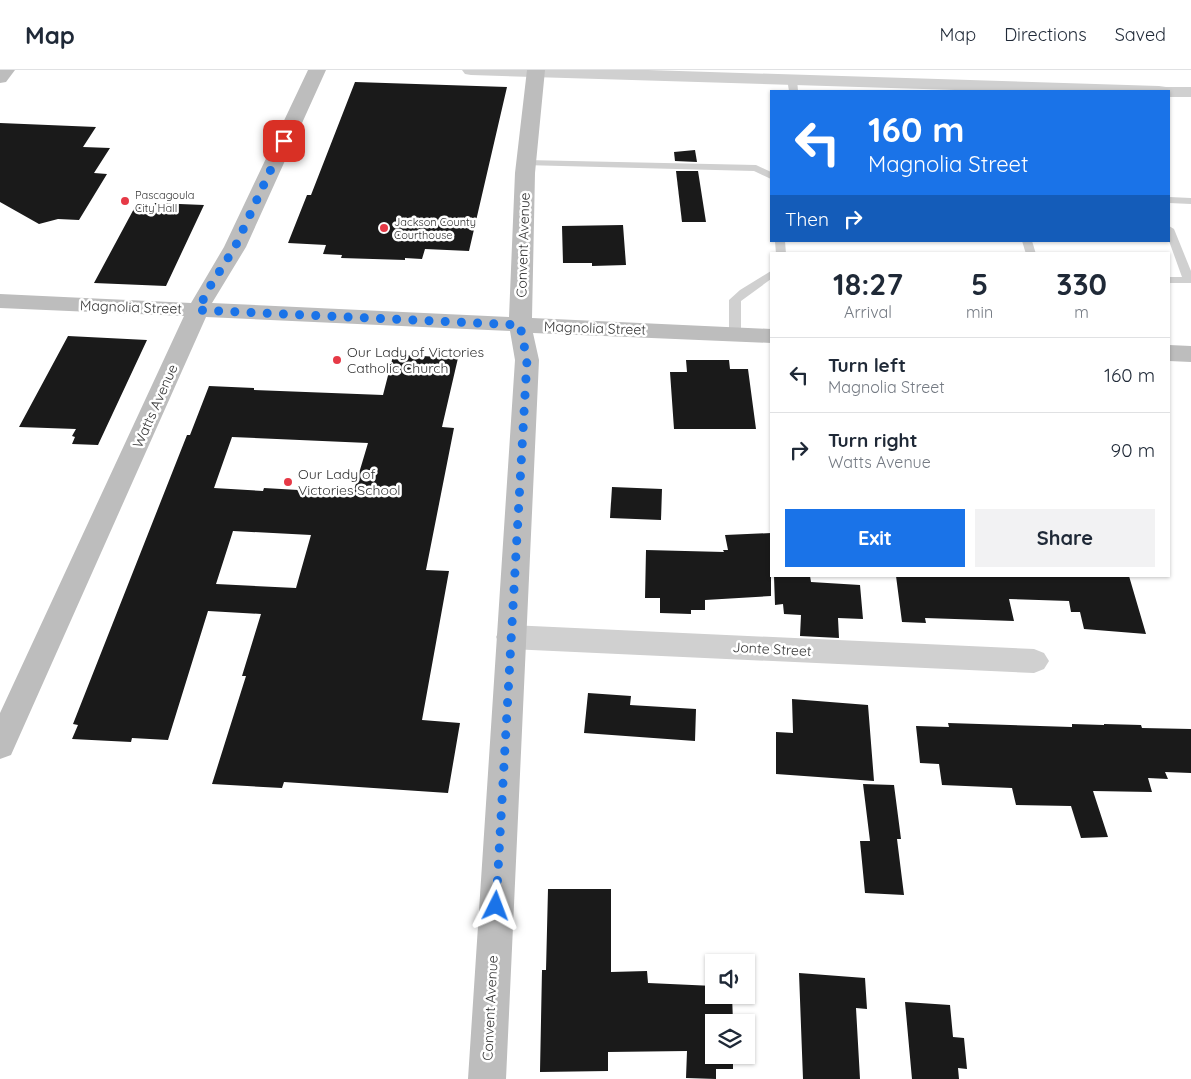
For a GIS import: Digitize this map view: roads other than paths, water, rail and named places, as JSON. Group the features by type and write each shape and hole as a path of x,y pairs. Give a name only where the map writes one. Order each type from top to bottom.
{"street":[{"path":"0,78 6,70"},
{"name":"Watts Avenue","path":"1,741 198,310 209,288 235,247 317,70"},
{"path":"471,70 536,71 793,85 891,76 1142,90"},
{"name":"Convent Avenue","path":"487,1079 510,637 527,360 520,325 526,163 536,71"},
{"path":"1170,92 1191,92"},
{"name":"Magnolia Street","path":"0,301 770,336"},
{"path":"1170,353 1191,354"},
{"name":"Jonte Street","path":"510,637 1034,661"}],"lane":[{"path":"526,163 756,168 770,175"},
{"path":"1170,200 1191,201"},
{"path":"1170,231 1190,280 1170,280"},
{"path":"735,334 735,300 770,275"}],"place":[{"name":"Pascagoula City Hall","path":"125,201"},
{"name":"Jackson County Courthouse","path":"384,228"},
{"name":"Our Lady of Victories Catholic Church","path":"337,360"},
{"name":"Our Lady of Victories School","path":"288,482"}]}
